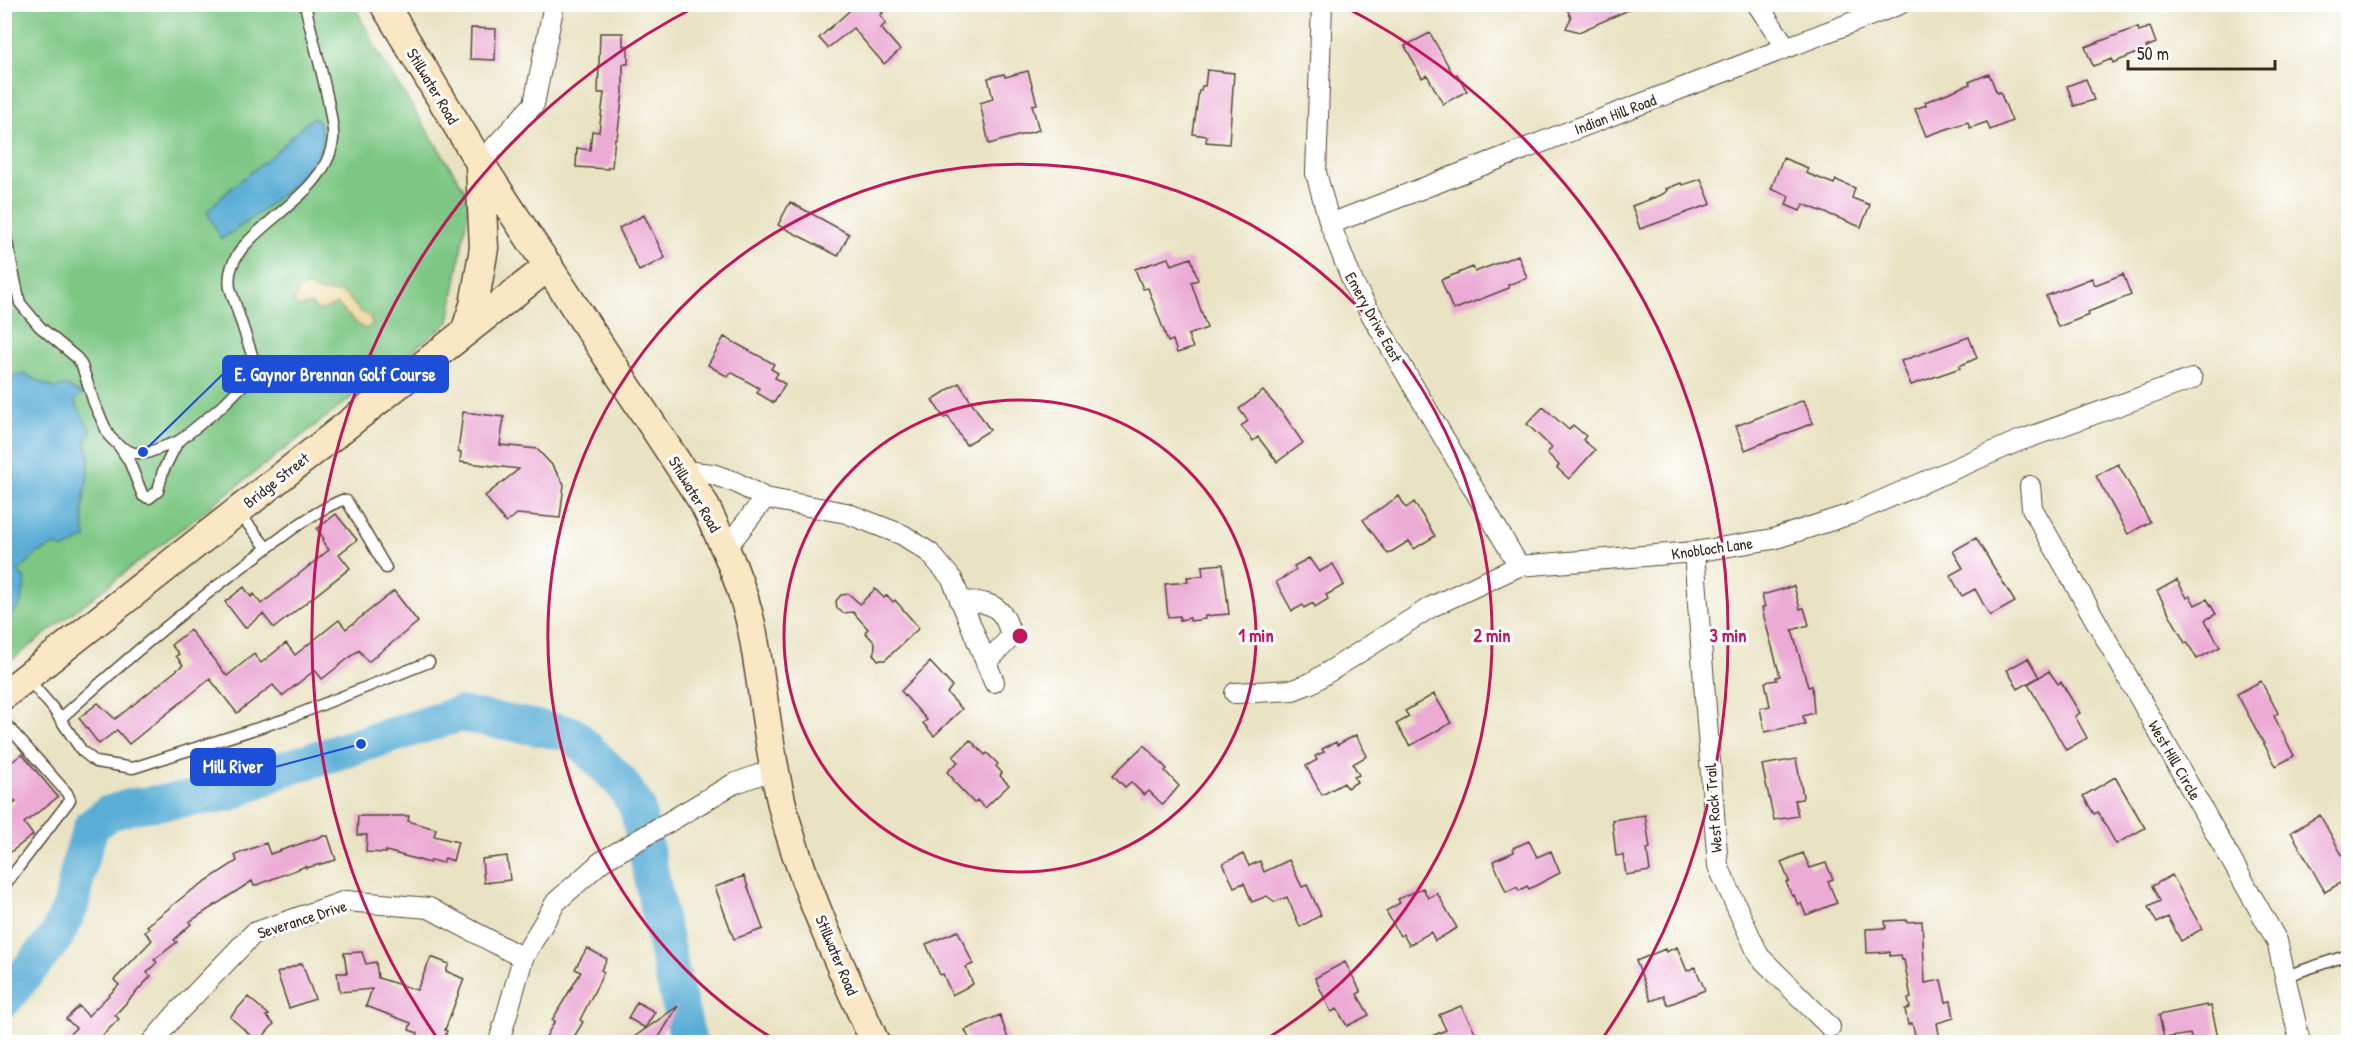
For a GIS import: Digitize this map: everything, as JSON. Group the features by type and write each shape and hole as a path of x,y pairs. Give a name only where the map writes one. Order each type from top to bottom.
{"main road":[{"name":"Stillwater Road","path":"384,4 480,163 703,502 726,548 753,632 775,769 789,831 817,907 875,1042"},
{"path":"465,332 474,305 484,248 480,163"},
{"name":"Bridge Street","path":"15,686 549,266"}],"street":[{"path":"480,163 534,104 554,4"},
{"name":"Emery Drive East","path":"1322,4 1316,173 1330,224 1354,285 1519,566"},
{"path":"1757,4 1786,47"},
{"name":"Indian Hill Road","path":"1330,224 1900,4"},
{"name":"Knobloch Lane","path":"1235,693 1293,690 1311,683 1431,607 1519,566 1694,552 1773,539 1851,514 2016,442 2192,379"},
{"path":"682,471 712,474 735,482 765,498 846,513 903,535 930,553 952,579 994,682"},
{"name":"West Hill Circle","path":"2030,486 2032,508 2277,941 2301,1042"},
{"path":"726,548 765,498"},
{"name":"West Rock Trail","path":"1694,552 1718,866 1759,956 1830,1027"},
{"path":"960,601 978,601 994,606 1008,620 1011,637 986,663"},
{"path":"499,1042 523,958 556,902 602,862 733,784 775,769"},
{"name":"Severance Drive","path":"152,1042 254,933 346,902 429,908 523,958"}],"lane":[{"path":"119,446 133,453 147,453 178,441 221,407 245,383 253,369 247,336 230,288 229,280 233,262 253,236 295,202 316,180 328,162 334,137 328,98 305,4"},
{"path":"4,229 20,303 40,327 77,358 82,366 102,424 129,461 143,496 149,498 158,491 163,471 178,441"},
{"path":"60,719 206,593 299,524 342,500 347,501 353,508 386,568"},
{"path":"237,511 267,548"},
{"path":"15,686 60,719 82,751 96,762 133,768 286,719 429,662"},
{"path":"4,722 68,793 70,800 4,886"},
{"path":"2286,976 2349,955"}],"green space":[{"path":"5,5 354,5 378,53 470,198 449,322 5,665"}],"sand":[{"path":"307,286 319,292 342,293 359,311 370,316 372,325 365,329 361,327 337,304 322,310 316,309 312,304 298,307 294,301 300,289"}],"water":[{"path":"313,118 318,121 323,141 317,156 307,170 279,197 221,239 207,212 231,188 275,153"},
{"path":"25,374 55,389 65,385 82,394 74,401 91,431 85,441 89,455 83,509 86,538 64,549 55,545 38,553 18,571 26,581 20,605 5,621 5,377"}],"building":[{"path":"857,4 876,4 883,13 880,15 886,23 881,28 900,50 884,64 853,28 828,48 819,38"},
{"path":"1565,4 1642,4 1579,32 1566,28 1571,18"},
{"path":"2138,27 2139,31 2150,27 2156,43 2113,63 2112,59 2093,66 2085,47"},
{"path":"471,28 496,29 495,60 470,59"},
{"path":"600,33 623,33 623,46 628,46 628,64 623,64 623,93 617,138 615,138 612,167 608,169 576,167 577,148 590,150 592,131 599,132 604,93 598,93"},
{"path":"1430,33 1454,76 1457,74 1467,91 1443,104 1427,75 1422,78 1405,46"},
{"path":"1207,70 1234,73 1229,144 1206,142 1207,136 1193,134 1199,90 1205,86"},
{"path":"1028,71 1037,104 1032,105 1039,130 989,144 980,103 993,99 988,78 1004,74 1005,77"},
{"path":"1989,74 1997,93 2000,92 2012,121 1990,130 1987,122 1970,128 1968,122 1926,136 1915,109 1926,105 1925,102"},
{"path":"2086,79 2094,100 2074,106 2067,86"},
{"path":"1783,158 1808,168 1806,173 1834,184 1836,180 1855,188 1852,198 1870,205 1861,227 1803,204 1800,211 1786,205 1789,196 1771,189"},
{"path":"1701,179 1711,204 1640,229 1632,206 1661,195 1667,191 1666,189 1681,183 1682,185"},
{"path":"790,202 849,234 838,256 778,225"},
{"path":"644,215 665,258 639,271 619,228"},
{"path":"1518,255 1527,278 1508,285 1509,288 1453,310 1441,280 1473,267 1475,272"},
{"path":"1168,258 1171,265 1191,258 1198,280 1191,282 1207,328 1188,335 1193,348 1177,353 1173,340 1168,342 1148,288 1143,289 1135,269"},
{"path":"2123,274 2131,295 2058,327 2046,296 2092,278 2095,285"},
{"path":"724,337 774,364 771,369 778,373 775,378 785,384 774,403 757,393 759,388 731,372 728,377 708,365"},
{"path":"1969,337 1977,358 1959,366 1960,368 1911,385 1901,361"},
{"path":"959,383 990,430 966,445 948,416 944,418 932,400"},
{"path":"1263,391 1284,415 1303,443 1277,462 1258,437 1253,441 1241,426 1248,421 1239,409"},
{"path":"1804,400 1813,423 1745,450 1736,426"},
{"path":"1543,407 1569,430 1573,425 1586,436 1583,440 1595,450 1569,479 1557,468 1559,465 1547,453 1552,448 1527,424"},
{"path":"463,412 504,417 500,445 537,449 552,465 564,484 560,518 517,514 506,523 485,496 519,469 460,462 461,452 458,452"},
{"path":"2118,464 2150,522 2128,534 2096,476"},
{"path":"1399,496 1406,508 1414,502 1435,536 1414,549 1409,541 1388,554 1363,520"},
{"path":"336,514 357,540 339,554 350,568 274,628 263,614 245,628 225,602 244,587 251,597 254,594 261,604 274,594 329,550 317,529"},
{"path":"1976,538 2015,602 1990,616 1975,589 1962,596 1950,575 1963,568 1953,551"},
{"path":"1309,558 1319,572 1333,564 1344,585 1326,595 1328,599 1315,607 1313,603 1292,611 1276,582 1296,570 1294,566"},
{"path":"1223,564 1229,614 1205,616 1205,619 1190,621 1190,618 1180,620 1180,616 1168,617 1165,584 1188,582 1187,577 1203,576 1202,566"},
{"path":"2177,580 2187,598 2190,596 2195,605 2207,599 2216,614 2205,620 2220,647 2197,659 2187,642 2185,643 2157,591"},
{"path":"1794,586 1800,609 1804,608 1809,625 1792,630 1808,687 1812,686 1814,713 1803,716 1805,724 1765,732 1760,708 1770,706 1765,682 1777,680 1776,677 1780,676 1764,617 1762,607 1765,607 1762,595"},
{"path":"875,589 884,598 887,595 893,602 895,600 919,628 885,660 878,660 874,655 875,643 865,632 868,629 853,612 843,613 837,608 836,601 841,595 849,594 860,604"},
{"path":"394,591 418,622 368,662 359,650 322,679 315,670 282,696 273,685 237,713 210,679 129,744 117,730 99,744 79,718 98,703 115,719 128,709 183,665 176,656 179,654 171,645 190,630 227,676 254,654 261,663 286,643 295,655 339,620 346,629"},
{"path":"2028,658 2039,677 2018,689 2007,670"},
{"path":"930,662 952,686 947,693 962,709 934,736 923,723 927,720 901,691"},
{"path":"2049,671 2058,684 2061,682 2080,713 2075,716 2087,738 2066,750 2028,684"},
{"path":"2261,681 2278,713 2274,716 2294,756 2276,766 2237,694"},
{"path":"1434,694 1451,723 1410,746 1396,724 1409,717 1405,711"},
{"path":"1356,735 1367,756 1353,764 1359,775 1354,777 1357,782 1347,788 1344,783 1322,795 1306,766 1317,760 1315,756 1324,752 1322,749 1336,742 1337,745"},
{"path":"970,740 998,764 996,766 1002,773 1000,776 1009,785 985,808 977,800 974,803 947,772 958,762 953,757"},
{"path":"1144,745 1167,769 1165,771 1179,786 1163,805 1149,791 1144,795 1131,782 1125,787 1113,775"},
{"path":"22,754 58,797 24,823 33,835 4,857 4,811 16,802 4,787 4,768"},
{"path":"1796,759 1803,796 1802,799 1795,800 1798,816 1774,820 1762,765"},
{"path":"2115,777 2145,828 2116,844 2098,812 2094,814 2083,796"},
{"path":"1645,815 1650,848 1647,849 1650,871 1626,875 1623,855 1616,856 1612,820"},
{"path":"2320,815 2342,855 2349,851 2349,878 2325,892 2291,832"},
{"path":"358,816 409,816 408,821 436,829 434,836 458,842 453,861 445,858 443,863 431,860 430,863 386,851 386,853 366,852 367,835 357,835"},
{"path":"328,836 336,860 306,868 306,866 254,886 252,881 189,922 191,924 174,940 177,942 154,960 157,962 147,973 151,976 115,1015 119,1019 96,1042 61,1042 76,1028 66,1019 79,1006 88,1016 119,985 114,980 152,940 145,932 149,929 147,926 189,892 237,861 235,855 266,843 270,854"},
{"path":"1529,841 1537,857 1551,851 1560,873 1529,889 1527,886 1519,891 1517,887 1506,892 1493,861 1514,852 1513,848"},
{"path":"1803,853 1810,868 1826,863 1833,879 1828,881 1837,903 1806,915 1801,903 1798,905 1794,895 1792,896 1781,862"},
{"path":"1243,854 1249,866 1260,861 1264,872 1289,860 1302,887 1307,885 1321,915 1300,927 1287,897 1275,902 1267,896 1252,902 1244,883 1234,887 1223,863"},
{"path":"507,856 510,880 484,883 482,859"},
{"path":"2172,875 2202,929 2181,941 2168,917 2157,923 2148,907 2160,901 2152,886"},
{"path":"744,876 763,929 734,939 715,887"},
{"path":"1423,888 1428,898 1437,893 1457,928 1435,941 1431,932 1409,945 1403,934 1400,936 1386,911 1400,903 1398,899"},
{"path":"1906,920 1906,922 1922,921 1925,983 1941,980 1946,1002 1951,1001 1954,1018 1937,1023 1940,1039 1917,1042 1912,1023 1908,1025 1905,1009 1910,1008 1908,999 1911,998 1901,955 1890,956 1890,952 1867,953 1866,929 1886,928 1885,921"},
{"path":"958,931 973,964 966,967 973,984 952,995 926,944"},
{"path":"1677,947 1687,971 1695,967 1705,990 1668,1005 1664,996 1651,1001 1636,961 1665,949 1666,952"},
{"path":"587,948 607,959 601,970 604,972 580,1020 583,1022 571,1042 543,1042 555,1021 552,1020 581,972 575,969"},
{"path":"362,952 366,964 376,962 378,978 417,990 431,957 449,964 446,971 464,979 445,1030 447,1031 443,1042 415,1042 418,1033 409,1030 411,1023 366,1006 372,989 340,992 337,973 347,973 344,953"},
{"path":"1345,962 1361,992 1357,994 1369,1015 1347,1026 1337,1009 1331,1012 1315,978"},
{"path":"302,963 315,999 289,1008 277,973"},
{"path":"248,997 269,1015 266,1016 274,1024 258,1042 230,1017"},
{"path":"637,1002 655,1012 645,1028 628,1018"},
{"path":"2207,1005 2207,1007 2211,1006 2219,1042 2192,1042 2190,1034 2164,1038 2159,1015"},
{"path":"678,1006 656,1042 627,1042"},
{"path":"1461,1006 1478,1037 1468,1042 1418,1042 1446,1030 1439,1015"},
{"path":"1000,1015 1009,1042 971,1042 965,1030"}],"waterway":[{"path":"4,1000 56,937 71,906 80,861 91,827 107,814 133,806 227,794 283,769 460,714 572,734 620,781 637,807 671,970 689,1042"}],"place":[{"name":"E. Gaynor Brennan Golf Course","path":"143,452"},
{"name":"Mill River","path":"361,744"}]}
